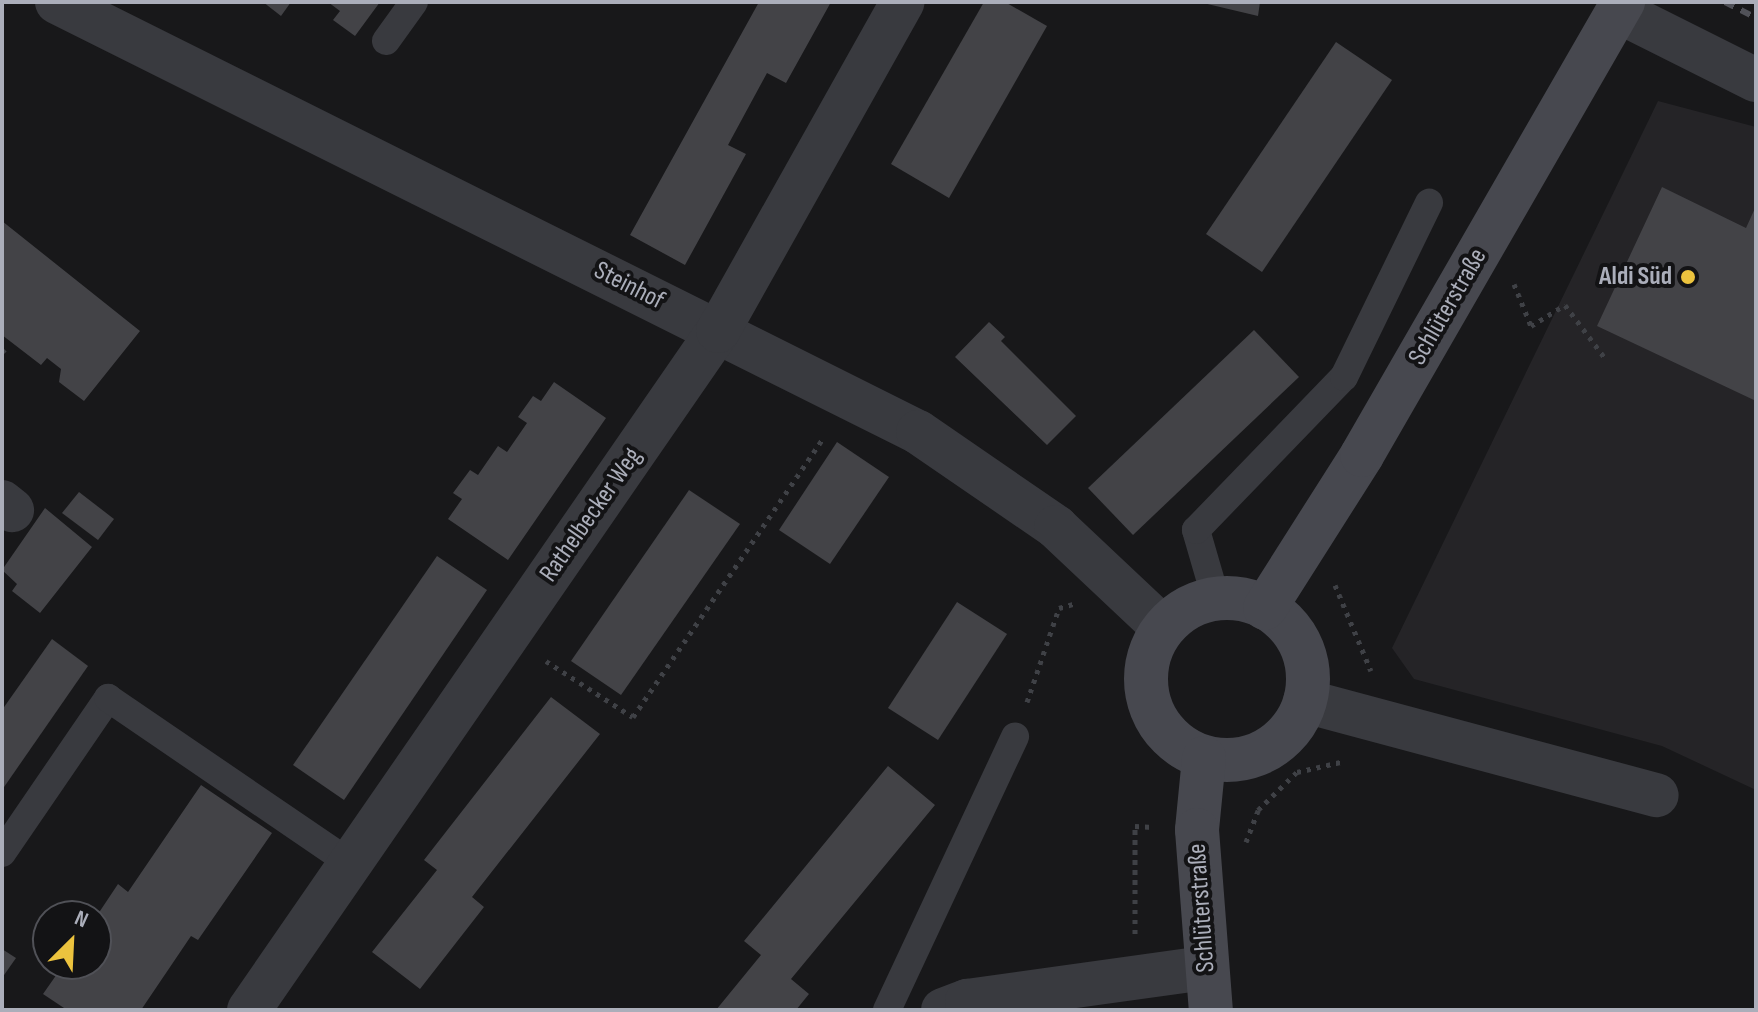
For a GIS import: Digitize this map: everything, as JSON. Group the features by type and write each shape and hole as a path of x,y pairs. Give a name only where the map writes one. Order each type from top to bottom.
{"street":[{"name":"Steinhof","path":"57,2 918,432 1056,527 1163,628"},
{"name":"Rathelbecker Weg","path":"249,1010 718,331 903,2"},
{"path":"1620,6 1756,80"},
{"name":"Schlüterstraße","path":"1265,608 1362,455 1620,6"},
{"path":"1216,599 1242,599 1265,608 1287,625 1302,647 1308,675 1305,701 1293,730 1269,750 1246,759 1204,758 1179,746 1160,727 1148,703 1145,677 1150,651 1163,628 1187,608 1216,599"},
{"path":"1305,701 1657,795"},
{"name":"Schlüterstraße","path":"1204,758 1197,830 1208,989"},
{"path":"943,1010 967,1001 1208,989"}],"lane":[{"path":"386,41 414,2"},
{"path":"1216,599 1196,530 1344,377 1429,203"},
{"path":"2,853 108,698 350,863"},
{"path":"887,1010 1015,737"}],"path":[{"path":"1491,232 1531,326 1565,305 1605,358"},
{"path":"507,636 633,717 851,396"},
{"path":"1247,855 1246,840 1258,810 1297,772 1352,759 1372,666 1335,587 1339,573"},
{"path":"1015,737 1059,608 1122,588"}],"shaded area":[{"path":"1658,101 1756,127 1756,790 1662,746 1414,679 1392,648"}],"building":[{"path":"263,2 291,2 281,16"},
{"path":"328,2 380,2 355,36 333,20 340,11"},
{"path":"759,2 831,2 786,83 767,73 728,145 746,154 685,265 630,235"},
{"path":"984,2 1005,2 1047,26 949,198 891,164"},
{"path":"1199,2 1260,2 1258,16"},
{"path":"1336,42 1392,80 1262,272 1206,234"},
{"name":"Aldi Süd","path":"1662,187 1746,228 1756,206 1756,401 1597,326"},
{"path":"2,221 140,331 84,401 59,382 61,369 47,358 41,365 2,335"},
{"path":"989,322 1005,337 1001,341 1076,416 1047,445 955,357"},
{"path":"1254,330 1299,377 1133,535 1088,488"},
{"path":"554,382 606,418 508,560 448,519 462,499 453,493 470,470 478,475 498,446 507,452 527,423 518,417 533,396 541,401"},
{"path":"837,442 889,477 830,564 779,530"},
{"path":"689,490 740,524 621,695 571,661"},
{"path":"79,492 114,519 98,540 62,513"},
{"path":"45,508 92,547 40,613 12,591 17,584 2,570"},
{"path":"437,556 487,590 344,800 293,765"},
{"path":"957,602 1007,634 938,740 888,708"},
{"path":"52,639 88,666 2,790 2,710"},
{"path":"551,697 600,734 472,897 484,907 420,989 372,952 437,870 424,860"},
{"path":"888,766 935,805 791,979 809,994 796,1010 716,1010 761,955 744,941"},
{"path":"201,785 272,833 198,940 191,936 141,1010 67,1010 43,994 53,980 112,980 112,900 107,900 118,884 128,892"},
{"path":"2,949 16,958 2,978"}],"railway":[{"path":"1725,2 1756,18"}],"place":[{"name":"Aldi Süd","path":"1688,277"}]}
